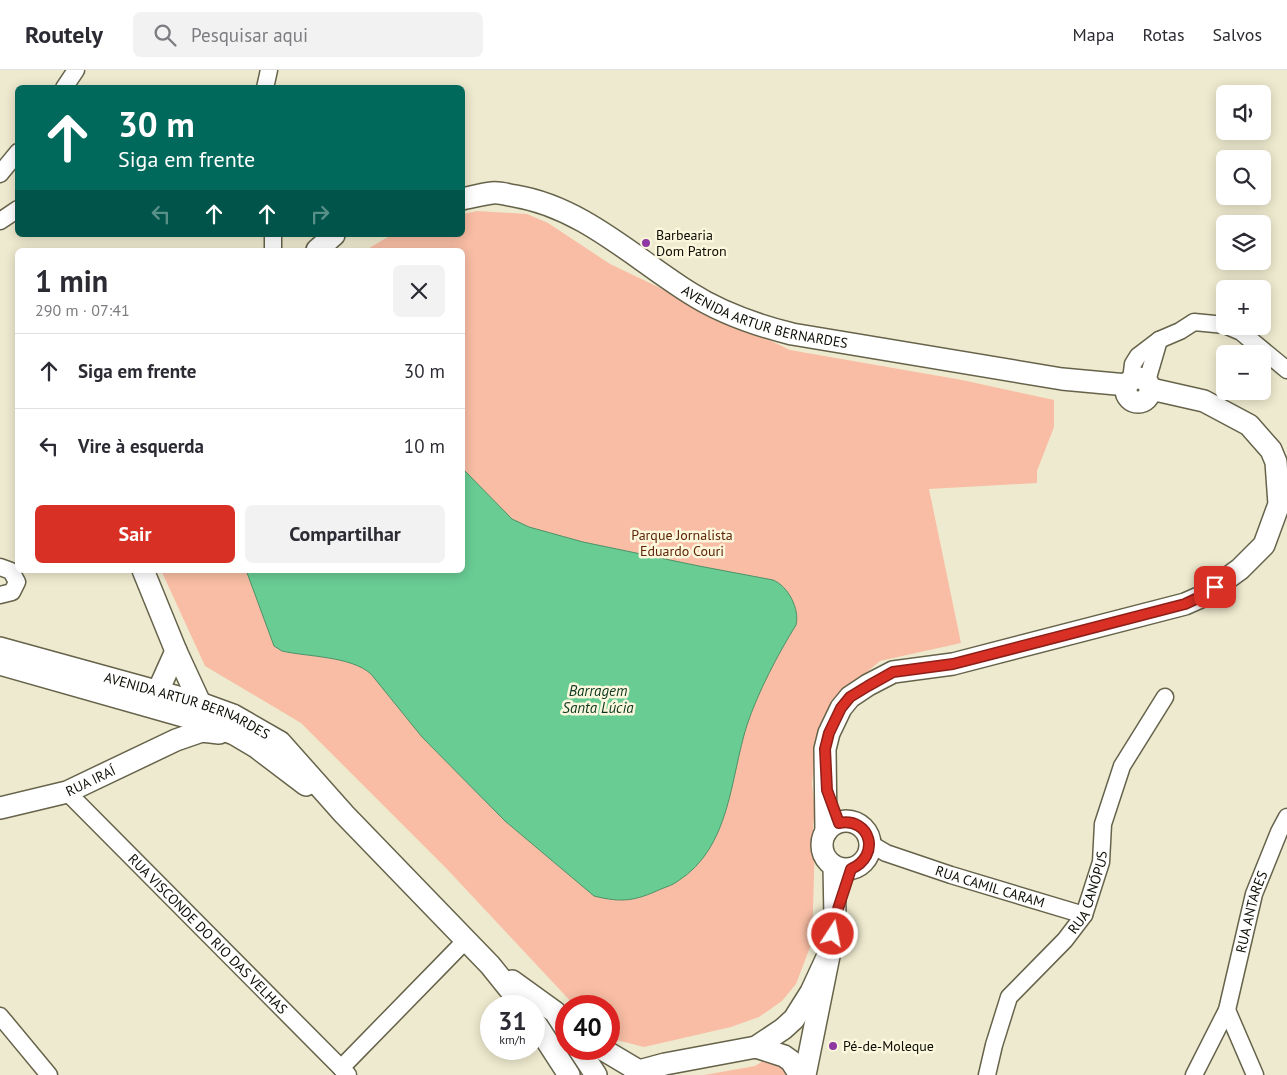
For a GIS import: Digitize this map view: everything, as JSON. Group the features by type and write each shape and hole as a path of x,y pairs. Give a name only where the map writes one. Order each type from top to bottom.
{"street":[{"path":"66,85 76,70"},
{"path":"266,85 269,70"},
{"path":"0,174 15,156"},
{"name":"AVENIDA ARTUR BERNARDES","path":"465,198 494,193 530,198 556,207 592,226 691,294 721,309 769,328 792,334 1138,388 1204,402 1249,425 1271,450 1276,462 1279,504 1264,546 1240,569 1202,596 1185,604 953,664 893,672 850,697 834,720 825,749 827,790 832,827"},
{"path":"0,221 15,211"},
{"path":"319,248 332,237"},
{"path":"1138,388 1159,340 1180,331 1194,322 1216,325"},
{"path":"1245,335 1287,370"},
{"path":"0,567 11,571 17,582 12,592 0,596"},
{"path":"144,573 199,711 176,740"},
{"name":"AVENIDA ARTUR BERNARDES","path":"0,648 158,691 199,711 280,742 344,814 490,965 514,995"},
{"path":"158,691 176,651"},
{"name":"AVENIDA ARTUR BERNARDES","path":"0,664 167,711 199,711"},
{"name":"RUA CANÓPUS","path":"987,1075 994,1045 1010,997 1065,940 1084,915 1101,862 1103,824 1122,766 1165,697"},
{"path":"167,711 176,740"},
{"name":"RUA IRAÍ","path":"0,808 67,792 176,740 202,731 233,725"},
{"name":"RUA VISCONDE DO RIO DAS VELHAS","path":"67,792 345,1071"},
{"name":"RUA ANTARES","path":"1194,1075 1227,1010 1254,894 1287,817"},
{"path":"846,822 859,825 864,830 869,849 864,861 842,867 828,861 822,846 832,827 846,822"},
{"name":"RUA CAMIL CARAM","path":"869,849 1084,915"},
{"path":"805,1075 830,951 842,867"},
{"path":"345,1071 466,940"},
{"path":"618,1060 637,1073 665,1064 756,1047 783,1029 794,1019 811,992 830,951"},
{"name":"AVENIDA ARTUR BERNARDES","path":"490,965 555,1016"},
{"path":"1227,1010 1255,1075"},
{"path":"0,1016 48,1075"},
{"path":"545,1038 569,1075"},
{"path":"756,1047 784,1056 791,1061 800,1075"},
{"path":"586,1060 596,1075"}],"green space":[{"name":"Parque Jornalista Eduardo Couri","path":"477,211 527,214 548,223 610,264 790,350 962,380 1054,400 1054,427 1037,471 1037,483 929,489 961,643 880,661 840,695 815,751 812,784 815,812 813,825 815,841 812,942 796,984 782,1001 759,1017 731,1027 644,1047 620,1041 620,995 565,995 446,868 301,723 205,666 162,573 465,573 465,248 369,248 388,237 465,237 465,214"},
{"path":"765,1060 780,1063 792,1075 704,1075 755,1066"}],"water":[{"name":"Barragem Santa Lúcia","path":"465,471 512,519 529,527 583,542 773,580 783,587 792,599 797,619 796,625 769,674 747,725 726,810 719,831 709,850 695,867 674,884 628,900 613,900 594,896 505,821 422,737 371,674 362,668 341,660 282,651 274,646 247,573 465,573"}],"place":[{"name":"Barbearia Dom Patron","path":"646,243"},
{"name":"Pé-de-Moleque","path":"833,1046"}],"route":[{"path":"833,934 835,918 851,869 864,861 868,854 870,843 868,836 859,825 852,822 839,823 827,790 825,749 834,720 850,697 893,672 953,664 1185,604 1215,587"}]}
